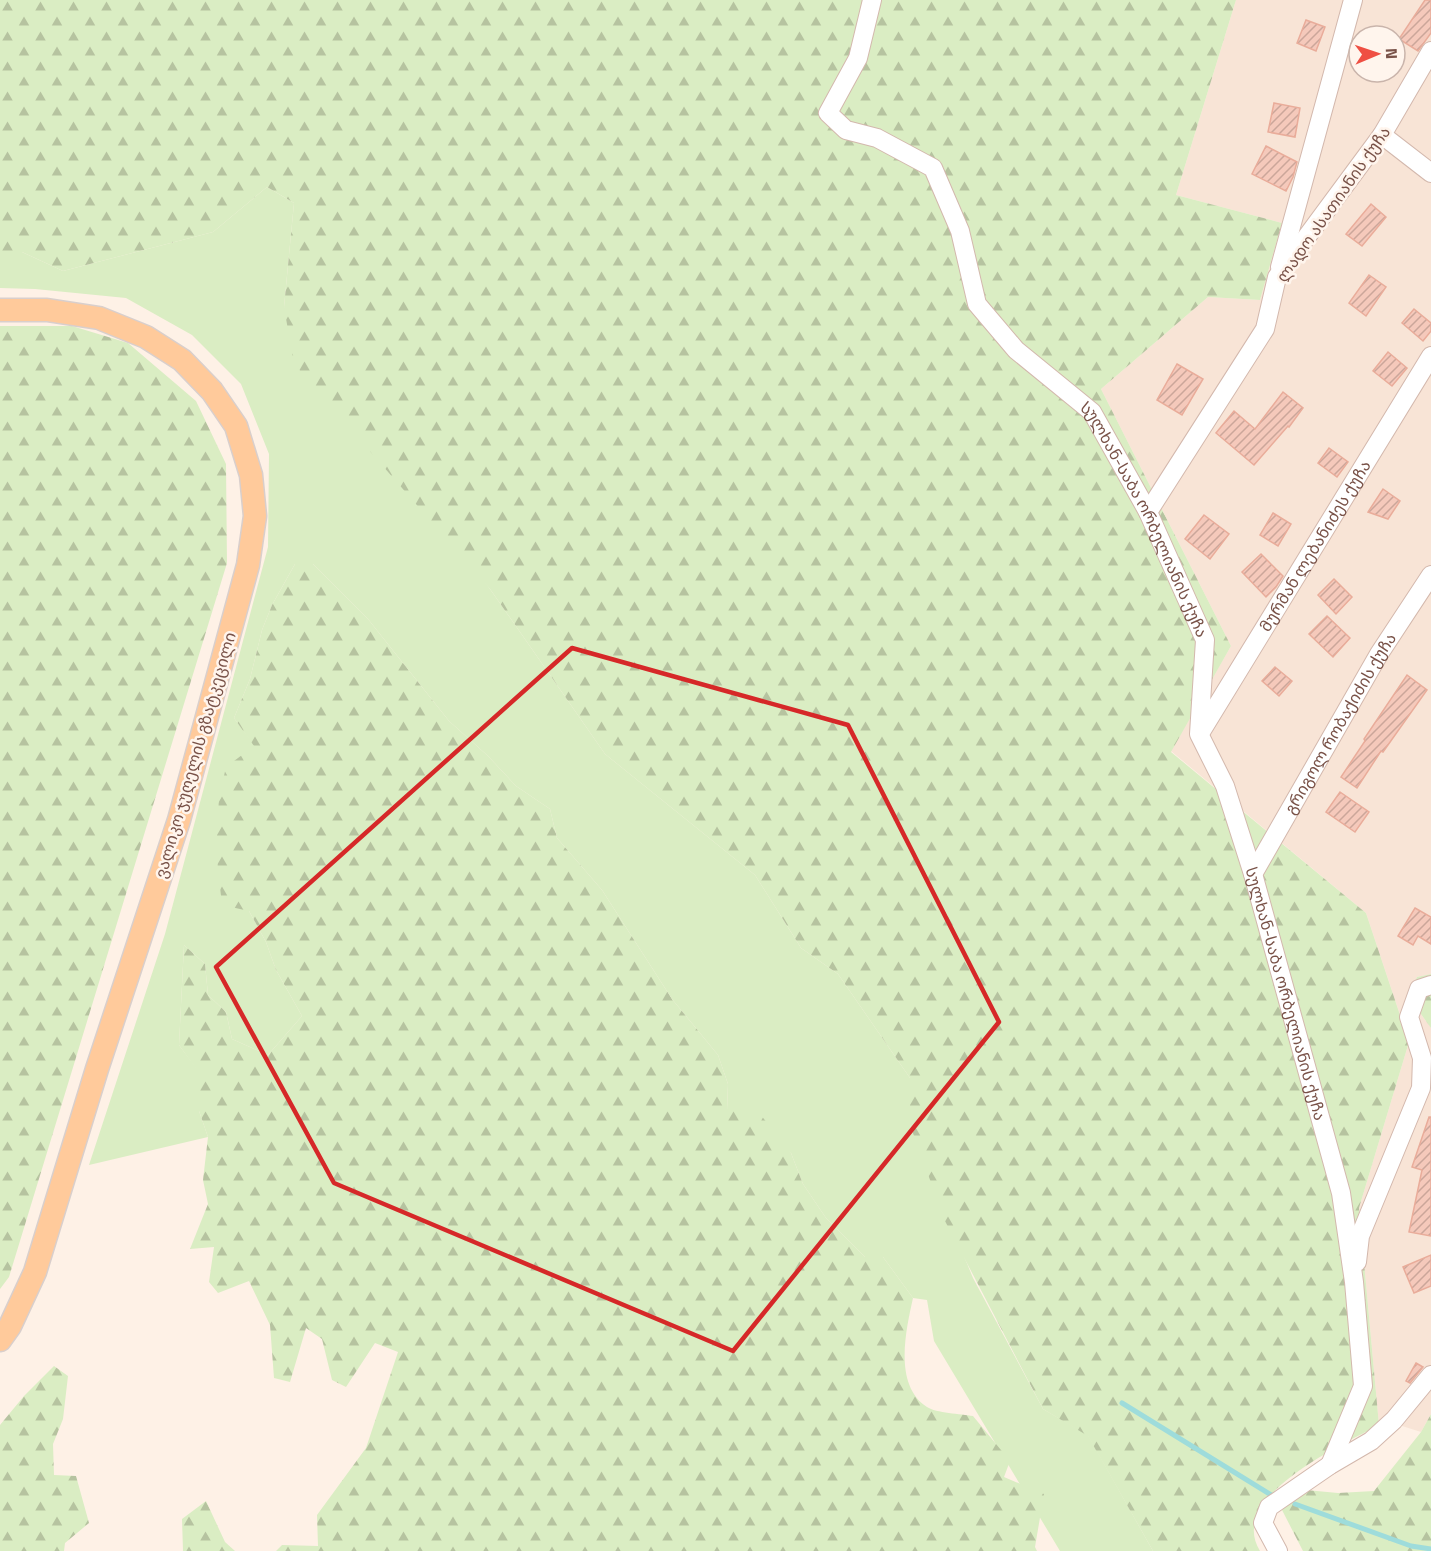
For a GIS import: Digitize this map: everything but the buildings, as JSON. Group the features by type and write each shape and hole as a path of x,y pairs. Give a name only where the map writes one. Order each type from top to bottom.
{"main road":[{"name":"ვალიკო ჯუღელის გზატკეცილი","path":"0,310 47,310 99,318 146,337 182,360 212,391 236,426 251,475 255,516 248,565 179,820 101,1058 35,1272 0,1340"}],"street":[{"name":"სულხან-საბა ორბელიანის ქუჩა","path":"872,0 858,58 828,113 846,130 877,138 933,168 960,231 977,304 1016,350 1092,412 1148,512 1205,640 1199,734 1225,786 1253,874 1341,1193 1354,1282 1363,1386 1330,1465"},
{"path":"1277,277 1353,0"},
{"name":"ლადო ასათიანის ქუჩა","path":"1148,512 1265,329 1277,277 1382,135 1431,51"},
{"path":"1382,135 1431,172"},
{"name":"მურმან ლებანიძეს ქუჩა","path":"1199,734 1431,356"},
{"name":"გრიგოლ რობაქიძის ქუჩა","path":"1253,874 1378,654 1431,574"},
{"path":"1354,1282 1360,1236 1420,1088 1422,1058 1409,1017 1419,989 1431,985"},
{"path":"1278,1551 1263,1523 1269,1507 1330,1465 1371,1441 1394,1420 1431,1375"}],"highlighted area":[{"path":"572,648 848,725 999,1022 733,1351 334,1183 216,967"}],"shaded area":[{"path":"1236,0 1431,0 1431,974 1417,977 1408,996 1431,1028 1431,1414 1421,1432 1399,1425 1379,1425 1359,1208 1409,1042 1366,913 1171,751 1231,646 1101,389 1208,297 1260,300 1282,223 1176,195"}],"green space":[{"path":"0,0 1236,0 1176,195 1282,223 1260,300 1208,297 1101,389 1231,646 1171,752 1366,913 1409,1042 1359,1208 1379,1425 1316,1459 1273,1493 1259,1511 1254,1531 1260,1551 1153,1551 1088,1436 1043,1409 945,1221 910,1125 910,1078 838,974 801,948 755,875 605,754 490,589 294,364 284,307 294,203 267,187 213,232 63,271 22,252 0,252"},
{"path":"267,187 294,203 284,307 490,589 605,754 755,875 801,948 838,974 910,1078 910,1125 973,1278 1043,1409 1088,1435 1153,1551 1060,1551 934,1341 927,1300 913,1298 883,1257 865,1257 826,1218 803,1184 791,1153 727,1110 728,1084 718,1055 672,999 602,890 557,838 550,809 516,786 488,756 449,721 368,619 313,564 295,564 272,605 262,630 250,679 234,718 255,746 249,911 266,942 276,970 302,1016 268,1055 232,1039 226,1012 208,995 205,964 184,945 179,1045 200,1073 199,1111 208,1137 89,1165 165,934 268,547 269,454 241,384 192,335 126,298 0,288 0,252 22,252 63,271 213,232"},
{"path":"0,326 72,326 128,343 196,401 226,464 227,563 9,1277 0,1289"},
{"path":"295,564 313,564 368,619 449,721 488,756 516,786 550,809 557,838 602,890 672,999 718,1055 728,1084 727,1110 756,1109 791,1153 803,1184 826,1218 865,1257 883,1257 913,1298 907,1325 905,1356 909,1385 916,1397 931,1409 973,1416 1010,1461 1004,1477 1044,1494 1035,1547 1037,1551 276,1551 282,1545 318,1546 317,1515 366,1448 398,1352 375,1343 346,1387 332,1380 322,1339 306,1328 290,1382 274,1378 270,1325 249,1281 218,1293 209,1282 214,1247 190,1249 208,1204 203,1180 208,1137 199,1111 199,1073 179,1045 184,945 205,964 208,995 226,1012 232,1039 268,1055 302,1016 276,970 266,942 249,911 222,905 216,850 219,798 226,767 254,746 234,718 250,679 262,630 272,605"},
{"path":"1431,974 1431,1028 1408,996 1417,977"},
{"path":"54,1366 68,1376 63,1419 53,1444 54,1475 76,1476 89,1523 65,1543 64,1551 0,1551 0,1425 24,1396"},
{"path":"1431,1414 1431,1551 1303,1551 1282,1510 1306,1490 1338,1493 1374,1491 1421,1432"},
{"path":"206,1501 225,1542 235,1551 183,1551 182,1519"}],"waterway":[{"path":"1122,1403 1273,1496"},
{"path":"1295,1504 1411,1546 1431,1549"}]}
